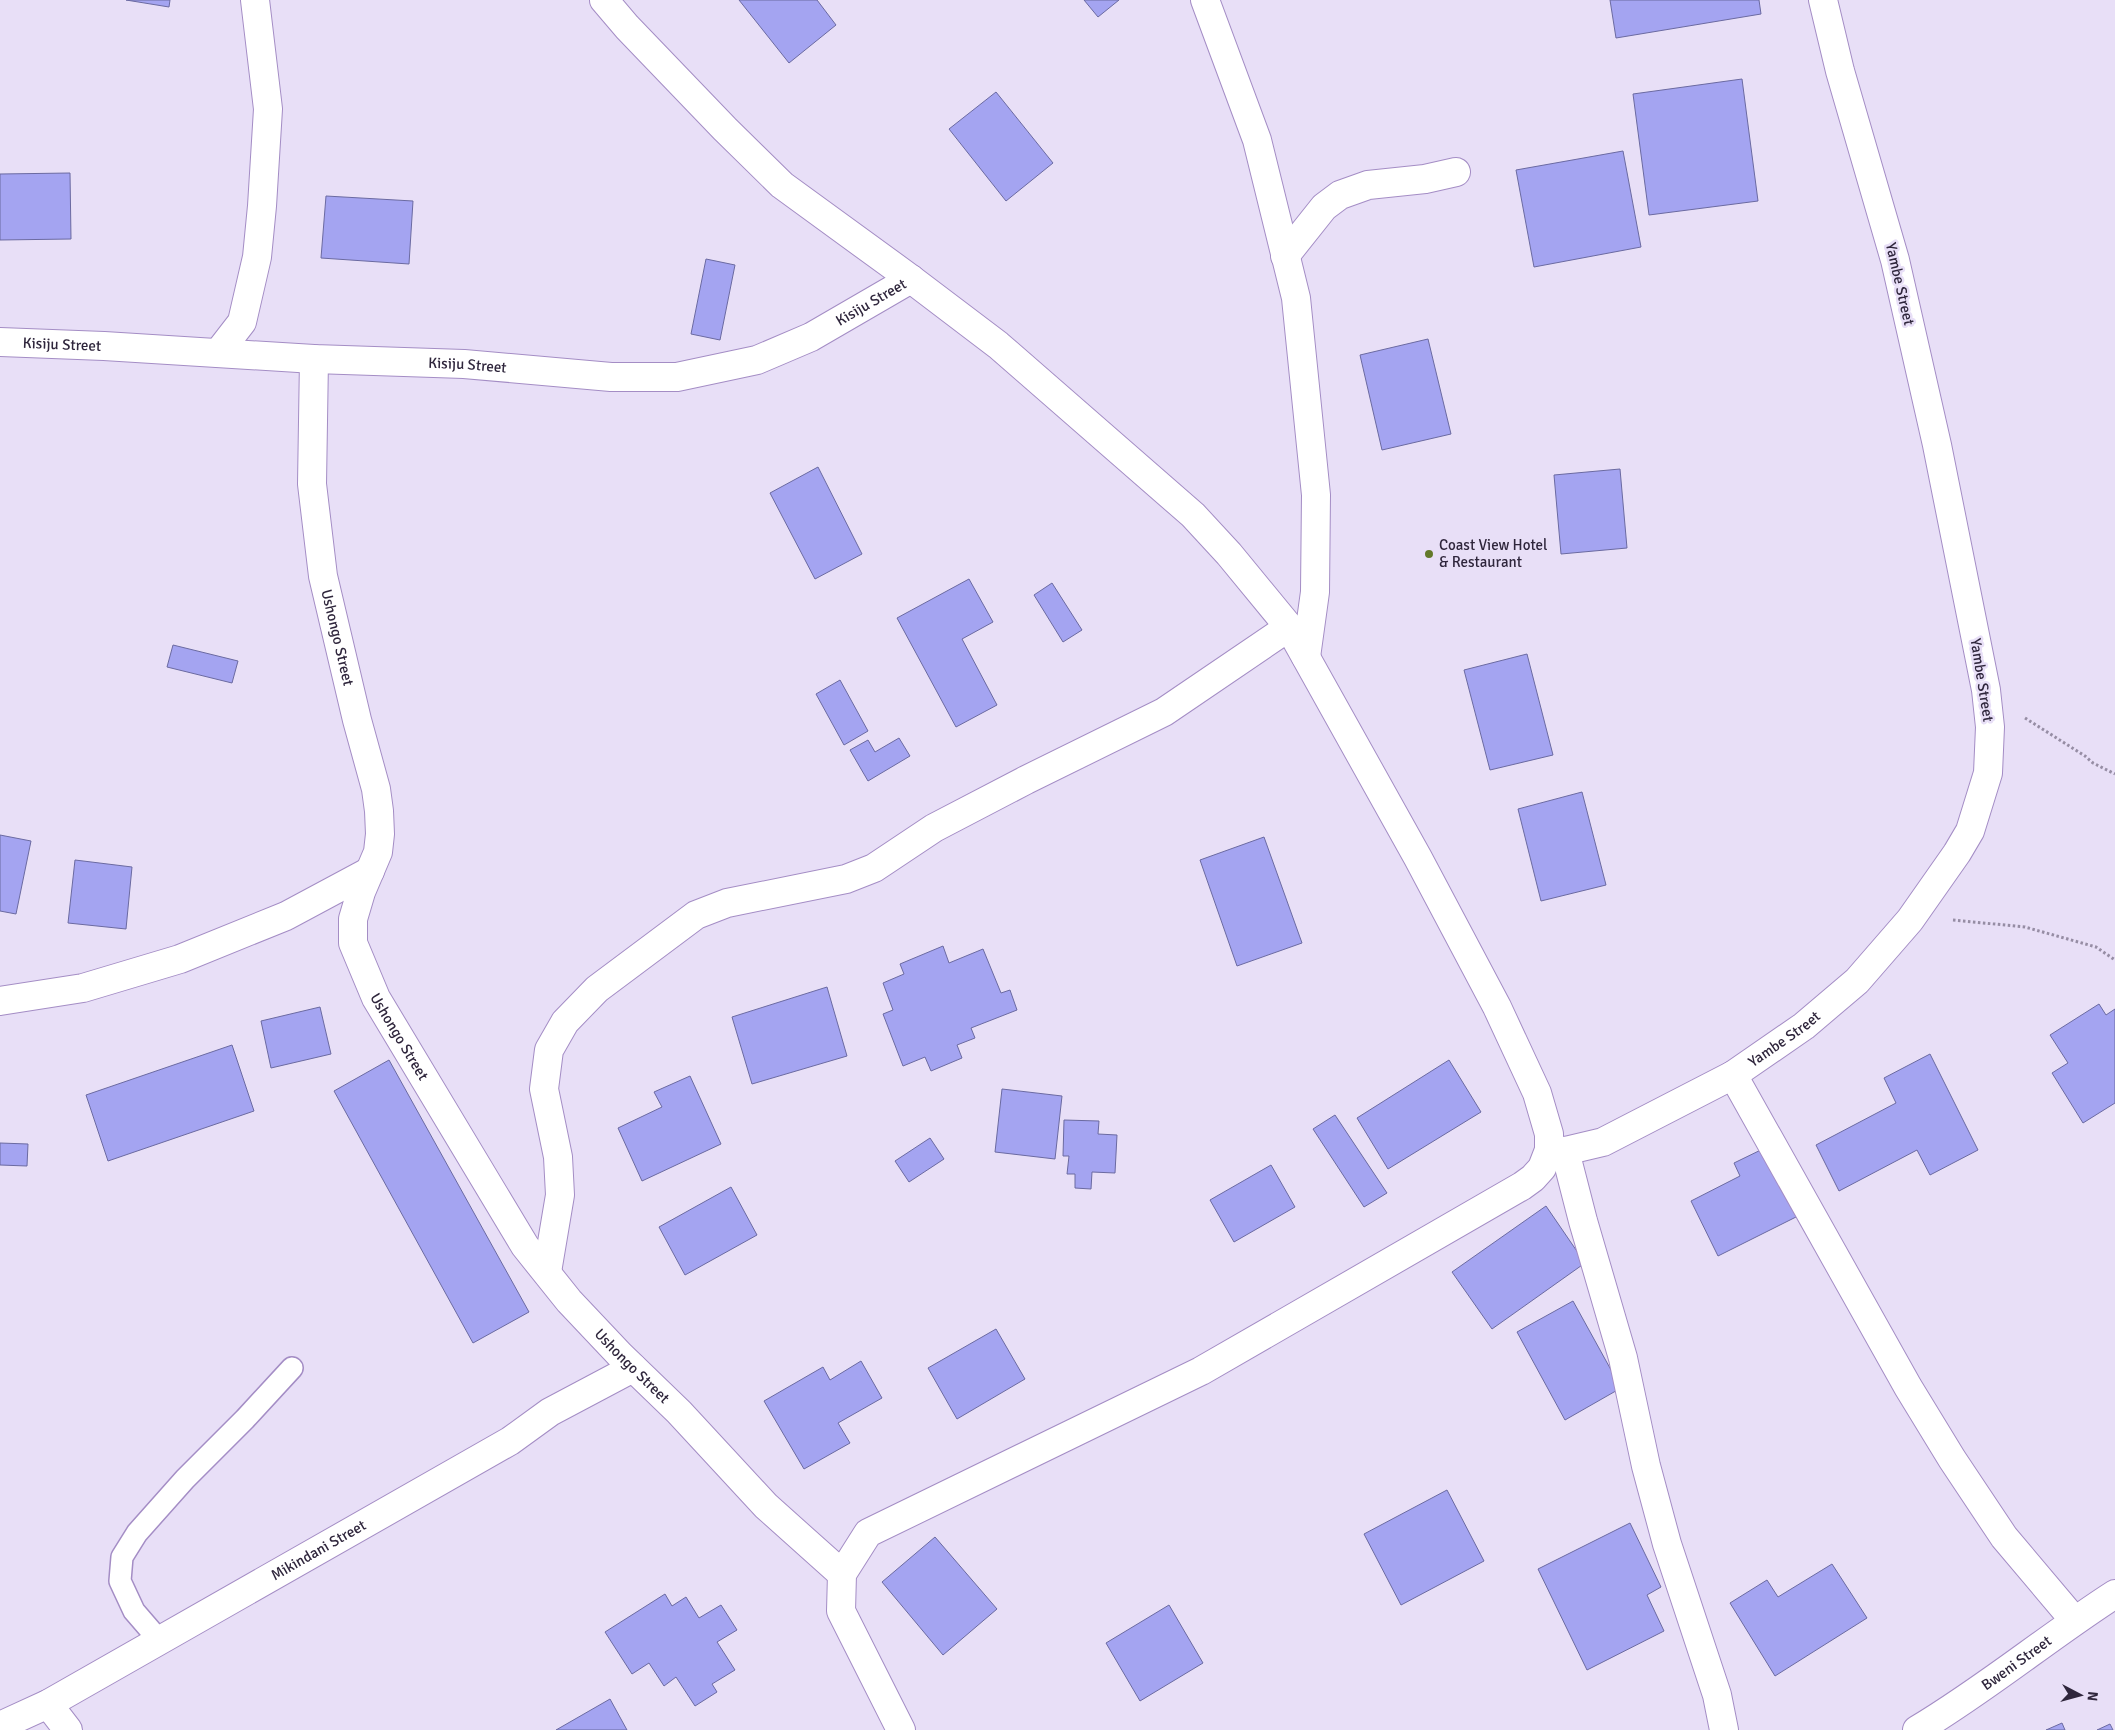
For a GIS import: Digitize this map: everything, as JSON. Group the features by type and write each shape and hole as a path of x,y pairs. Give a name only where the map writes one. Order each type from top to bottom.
{"street":[{"path":"218,353 242,322 258,248 268,109 255,0"},
{"path":"604,0 679,82 782,185 911,279 998,346 1193,515 1229,554 1289,627 1418,858 1497,1007 1537,1093 1549,1134 1557,1150 1583,1221 1623,1358 1646,1466 1668,1544 1717,1695 1724,1730"},
{"path":"1205,0 1257,140 1296,298 1316,495 1315,592 1306,657"},
{"name":"Yambe Street","path":"1557,1150 1603,1142 1733,1075 1804,1026 1856,981 1910,920 1957,853 1970,831 1988,773 1990,726 1986,690 1937,445 1895,260 1840,71 1823,0"},
{"path":"1285,256 1324,208 1340,195 1368,185 1424,179 1456,172"},
{"name":"Kisiju Street","path":"0,342 314,359 464,364 611,377 677,376 757,360 811,337 911,279"},
{"name":"Ushongo Street","path":"314,359 312,484 323,576 357,720 376,789 380,834 378,852 354,919 354,944 372,989 472,1160 525,1246 569,1301 633,1368 679,1412 766,1506 842,1574"},
{"path":"547,1272 560,1195 558,1157 544,1088 548,1050 564,1022 597,989 696,915 727,904 846,879 874,868 934,828 1164,712 1289,627"},
{"path":"0,1001 83,988 180,959 286,916 370,871"},
{"path":"1733,1075 1908,1387 1952,1459 2004,1537 2074,1620"},
{"path":"901,1730 841,1611 842,1574 868,1533 1201,1371 1522,1186 1533,1178 1557,1150"},
{"name":"Mikindani Street","path":"0,1726 48,1704 510,1441 550,1412 633,1368"},
{"name":"Bweni Street","path":"1917,1730 1984,1685 2074,1620 2115,1594"},
{"path":"48,1704 68,1730"}],"lane":[{"path":"159,1640 134,1611 120,1581 122,1558 137,1534 185,1479 245,1419 292,1368"}],"path":[{"path":"1986,690 2036,726 2085,756 2093,763 2115,774"},
{"path":"1910,920 1969,921 2025,927 2096,947 2115,960"}],"building":[{"path":"126,0 170,0 169,7"},
{"path":"739,0 817,0 836,25 789,63"},
{"path":"1084,0 1119,0 1098,17"},
{"path":"1610,0 1759,0 1761,14 1616,38"},
{"path":"1742,79 1758,201 1649,215 1633,94"},
{"path":"996,92 1053,163 1006,201 949,129"},
{"path":"1623,151 1641,247 1534,267 1516,170"},
{"path":"70,173 71,239 0,240 0,174"},
{"path":"326,196 413,201 409,264 321,258"},
{"path":"706,259 735,265 720,340 691,334"},
{"path":"1428,339 1451,434 1382,450 1360,355"},
{"path":"818,467 862,554 815,579 770,493"},
{"path":"1620,469 1627,548 1561,554 1554,475"},
{"path":"969,579 993,622 962,639 997,705 956,727 897,618"},
{"path":"1052,583 1082,630 1063,642 1034,595"},
{"path":"173,645 238,661 232,683 167,667"},
{"path":"1527,654 1553,755 1490,770 1464,670"},
{"path":"840,680 868,731 844,745 816,694"},
{"path":"899,738 910,756 868,781 850,750 868,740 875,752"},
{"path":"1582,792 1606,885 1541,901 1518,809"},
{"path":"0,835 31,841 16,914 0,911"},
{"path":"1264,837 1302,943 1237,966 1200,860"},
{"path":"75,860 132,867 126,929 68,923"},
{"path":"943,946 949,963 983,949 1001,993 1010,990 1017,1010 971,1028 975,1038 957,1045 962,1058 931,1071 925,1057 903,1066 883,1014 893,1010 883,983 904,974 900,964"},
{"path":"827,987 847,1056 752,1084 732,1017"},
{"path":"2099,1004 2106,1015 2115,1009 2115,1103 2083,1123 2052,1073 2068,1063 2050,1035"},
{"path":"320,1007 331,1054 271,1068 261,1021"},
{"path":"232,1045 254,1111 108,1161 86,1095"},
{"path":"1930,1054 1978,1150 1930,1175 1917,1150 1839,1191 1816,1145 1896,1103 1884,1078"},
{"path":"389,1060 529,1312 473,1343 334,1091"},
{"path":"1449,1060 1481,1112 1388,1169 1357,1118"},
{"path":"690,1076 721,1144 642,1181 618,1128 662,1107 654,1092"},
{"path":"1002,1089 1062,1096 1055,1159 995,1152"},
{"path":"1335,1115 1387,1193 1364,1207 1313,1129"},
{"path":"1064,1120 1099,1121 1098,1134 1117,1135 1115,1173 1092,1172 1091,1189 1075,1188 1075,1174 1067,1174 1069,1156 1063,1156"},
{"path":"930,1138 944,1159 909,1182 895,1161"},
{"path":"0,1143 28,1144 27,1166 0,1165"},
{"path":"1769,1146 1802,1214 1718,1256 1691,1201 1740,1176 1734,1163"},
{"path":"1271,1165 1295,1207 1234,1242 1210,1200"},
{"path":"731,1187 757,1235 685,1275 659,1227"},
{"path":"1546,1206 1585,1263 1492,1329 1452,1272"},
{"path":"1573,1301 1621,1388 1565,1420 1517,1332"},
{"path":"996,1329 1025,1379 957,1419 928,1368"},
{"path":"861,1361 882,1398 838,1423 850,1443 804,1469 764,1401 823,1367 830,1380"},
{"path":"1447,1490 1484,1561 1401,1605 1364,1534"},
{"path":"1630,1523 1661,1587 1647,1595 1664,1631 1587,1670 1538,1569"},
{"path":"935,1537 997,1609 943,1655 882,1582"},
{"path":"1832,1564 1867,1618 1775,1676 1730,1603 1767,1580 1778,1597"},
{"path":"665,1594 672,1606 686,1597 699,1618 721,1605 737,1630 717,1642 735,1670 712,1684 717,1692 695,1706 676,1677 664,1686 649,1663 632,1674 605,1632"},
{"path":"1169,1605 1203,1663 1140,1701 1106,1643"},
{"path":"610,1699 627,1730 556,1730"},
{"path":"2062,1723 2065,1730 2046,1730"},
{"path":"2110,1724 2113,1730 2097,1730"}],"place":[{"name":"Coast View Hotel & Restaurant","path":"1429,554"}]}
